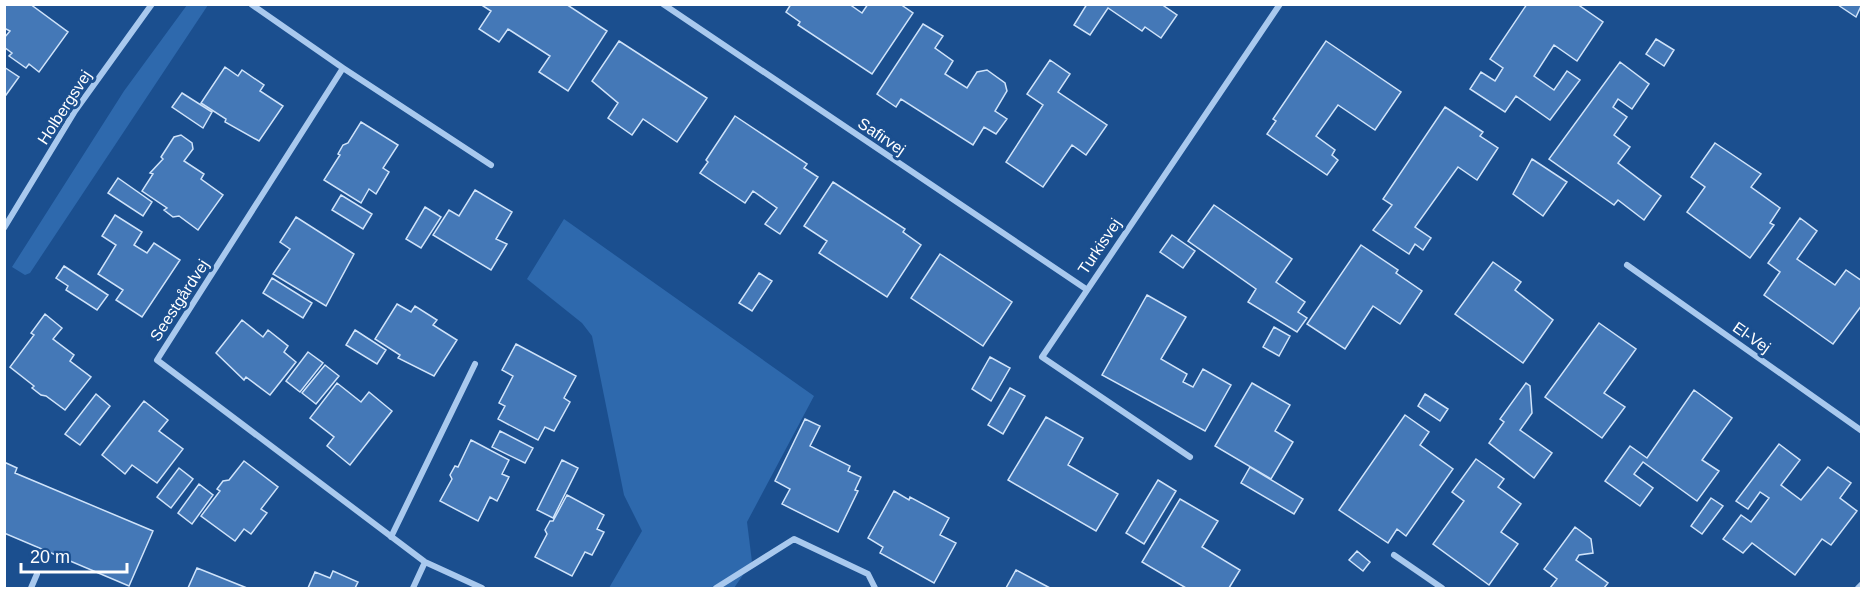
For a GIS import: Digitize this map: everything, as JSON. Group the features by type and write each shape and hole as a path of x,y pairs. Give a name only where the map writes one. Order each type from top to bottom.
{"street":[{"name":"Holbergsvej","path":"4,228 75,111 152,4"},
{"path":"251,4 343,68 491,165"},
{"name":"Safirvej","path":"663,4 1086,289"},
{"name":"Turkisvej","path":"1190,457 1042,357 1280,4"},
{"name":"Seestgårdvej","path":"343,68 157,360 425,562 482,588"},
{"name":"El-Vej","path":"1627,265 1862,431"},
{"path":"391,537 475,364"},
{"path":"716,588 794,539 868,574 875,588"},
{"path":"1394,555 1442,588"},
{"path":"412,588 425,562"},
{"path":"31,588 37,574"},
{"path":"1858,588 1862,584"}],"shaded area":[{"path":"187,5 208,5 30,273 25,275 12,267 124,91"},
{"path":"564,219 814,396 747,522 752,562 734,588 609,588 642,531 624,495 592,336 582,323 527,279"}],"building":[{"path":"4,4 30,4 68,32 39,72 29,64 26,68 9,56 12,53 4,47 4,38 10,31 4,28"},
{"path":"480,4 566,4 607,31 568,91 539,72 550,56 508,29 499,42 479,29 491,11"},
{"path":"791,4 849,4 862,13 868,4 900,4 913,13 872,74 798,25 800,22 786,12"},
{"path":"1087,4 1161,4 1177,15 1161,38 1145,27 1142,31 1108,8 1090,35 1074,25"},
{"path":"1527,4 1577,4 1603,22 1577,61 1554,45 1534,76 1554,90 1567,71 1580,80 1550,120 1516,96 1505,112 1470,89 1481,72 1495,81 1503,68 1490,59"},
{"path":"1839,4 1862,4 1856,17 1838,5"},
{"path":"923,24 943,36 935,48 953,61 945,74 967,88 977,72 987,70 1005,83 1007,91 995,111 1007,119 996,134 984,127 973,145 901,99 896,107 877,94"},
{"path":"1656,39 1674,50 1664,66 1646,54"},
{"path":"619,41 707,98 677,142 643,119 632,135 608,118 618,103 592,81"},
{"path":"1326,41 1401,92 1375,130 1338,105 1316,136 1335,150 1332,155 1338,160 1327,175 1267,134 1276,121 1273,119"},
{"path":"1050,60 1070,74 1058,92 1107,125 1086,155 1072,145 1043,187 1006,162 1043,105 1027,94"},
{"path":"1620,62 1649,84 1632,109 1618,99 1613,107 1627,117 1614,135 1630,147 1618,163 1661,196 1644,220 1618,200 1614,205 1549,159"},
{"path":"4,67 19,77 6,95 4,94"},
{"path":"225,67 238,76 242,70 264,85 260,91 283,106 259,141 225,122 226,119 201,103"},
{"path":"182,93 212,112 203,128 172,107"},
{"path":"1445,107 1483,132 1480,136 1498,148 1477,180 1458,167 1415,227 1431,238 1423,250 1415,244 1409,254 1373,230 1392,205 1383,199"},
{"path":"735,116 807,164 804,168 818,177 780,234 765,224 777,208 753,191 745,203 700,173"},
{"path":"361,122 398,145 383,168 389,172 376,194 369,189 361,203 324,180 340,155 338,154 343,145 348,143"},
{"path":"181,135 192,143 193,149 184,161 204,174 201,179 223,195 198,230 179,216 173,217 164,210 167,208 142,191 153,174 150,173 163,159 161,157 174,137"},
{"path":"1715,143 1761,174 1751,187 1780,208 1770,223 1774,225 1750,258 1687,212 1705,187 1691,177"},
{"path":"1532,159 1567,182 1543,216 1513,194"},
{"path":"118,178 152,202 143,216 108,193"},
{"path":"833,182 905,229 903,232 921,245 887,297 819,253 827,241 804,226"},
{"path":"475,190 512,212 496,239 507,244 491,270 433,235 449,210 459,216"},
{"path":"341,195 372,214 363,229 332,210"},
{"path":"1214,205 1292,259 1276,282 1305,302 1298,312 1307,318 1297,332 1248,302 1256,289 1188,241"},
{"path":"425,207 441,217 421,248 406,239"},
{"path":"115,215 142,232 134,245 147,253 154,243 180,260 142,317 116,300 123,290 98,274 116,245 102,236"},
{"path":"296,217 354,254 326,306 273,274 290,249 280,242"},
{"path":"1800,218 1817,231 1797,259 1835,285 1846,270 1862,281 1862,305 1833,344 1764,295 1780,272 1768,263"},
{"path":"1172,235 1195,251 1183,268 1160,252"},
{"path":"1361,245 1398,270 1396,273 1422,291 1400,324 1373,306 1345,349 1307,324"},
{"path":"940,254 1012,302 983,346 911,298"},
{"path":"1493,262 1521,282 1515,290 1553,320 1523,363 1455,314"},
{"path":"64,266 108,295 97,310 66,290 68,286 56,278"},
{"path":"759,273 772,281 752,311 739,303"},
{"path":"272,278 312,303 303,318 263,293"},
{"path":"1147,295 1186,317 1161,359 1187,374 1183,382 1193,387 1203,369 1231,385 1205,431 1102,375"},
{"path":"397,304 411,312 415,306 437,320 433,325 457,340 434,376 398,358 400,355 375,339"},
{"path":"45,314 62,328 53,339 74,355 70,361 91,377 65,410 32,388 34,386 10,367 34,335 31,333"},
{"path":"242,320 263,337 268,330 288,346 284,352 296,362 270,395 246,377 244,380 216,353"},
{"path":"1599,323 1636,349 1604,393 1625,407 1602,438 1545,397"},
{"path":"1274,327 1290,336 1279,356 1263,347"},
{"path":"355,330 386,350 377,364 346,345"},
{"path":"516,344 576,376 564,398 570,402 554,431 545,427 538,440 498,419 505,406 499,403 513,376 502,370"},
{"path":"308,352 323,363 300,392 286,381"},
{"path":"990,357 1010,368 991,401 972,389"},
{"path":"325,365 339,376 316,404 302,393"},
{"path":"337,383 361,402 369,392 392,411 350,465 327,446 334,437 310,418"},
{"path":"1252,383 1290,405 1275,431 1293,442 1271,479 1215,446"},
{"path":"1526,383 1530,386 1532,413 1520,430 1552,453 1534,478 1489,443 1504,422 1500,419"},
{"path":"1010,388 1025,396 1003,434 988,425"},
{"path":"1694,390 1732,418 1702,460 1719,471 1697,501 1643,462 1634,474 1653,488 1640,506 1605,481 1630,446 1647,458"},
{"path":"96,394 110,406 80,445 65,434"},
{"path":"1425,394 1448,409 1440,421 1418,406"},
{"path":"144,401 168,420 159,431 183,449 157,483 132,465 125,474 102,455"},
{"path":"1405,415 1429,432 1420,445 1453,469 1406,536 1397,529 1388,543 1339,510"},
{"path":"1046,417 1083,438 1068,465 1118,494 1096,531 1008,480"},
{"path":"805,419 820,426 810,446 850,466 848,471 861,477 855,490 858,491 838,532 782,504 790,489 775,481"},
{"path":"500,431 533,448 525,463 492,447"},
{"path":"471,440 509,460 502,474 509,477 497,501 490,497 478,521 440,501 452,479 450,475 455,466 458,467"},
{"path":"1779,444 1800,460 1781,485 1801,500 1828,467 1851,483 1840,498 1857,511 1831,545 1822,539 1795,575 1752,543 1743,553 1723,539 1741,515 1751,522 1769,498 1760,492 1748,509 1736,501"},
{"path":"1476,459 1504,479 1498,487 1521,504 1501,532 1518,544 1489,585 1433,544 1464,501 1452,492"},
{"path":"562,460 578,468 553,518 537,510"},
{"path":"244,461 278,487 261,509 267,513 251,534 244,529 235,541 201,516 220,491 217,489 223,481 229,480"},
{"path":"4,462 17,468 15,473 153,531 129,586 4,533"},
{"path":"1250,467 1303,499 1294,514 1241,483"},
{"path":"179,468 193,479 171,508 157,497"},
{"path":"1158,480 1176,491 1144,544 1126,533"},
{"path":"199,484 213,495 192,524 178,513"},
{"path":"894,491 949,518 940,535 956,543 934,583 880,553 883,547 868,538"},
{"path":"567,495 604,515 597,529 604,532 592,555 585,552 572,576 535,557 547,534 545,530 550,521 553,521"},
{"path":"1711,498 1723,506 1702,534 1691,526"},
{"path":"1180,499 1218,521 1202,547 1240,570 1229,588 1186,588 1142,562"},
{"path":"1575,527 1591,539 1593,553 1579,555 1576,560 1608,583 1604,588 1550,588 1557,579 1544,569"},
{"path":"1357,551 1370,562 1363,571 1349,560"},
{"path":"197,568 247,588 188,588"},
{"path":"1016,570 1050,588 1006,588"},
{"path":"333,571 358,582 355,588 308,588 315,572 330,578"}]}
